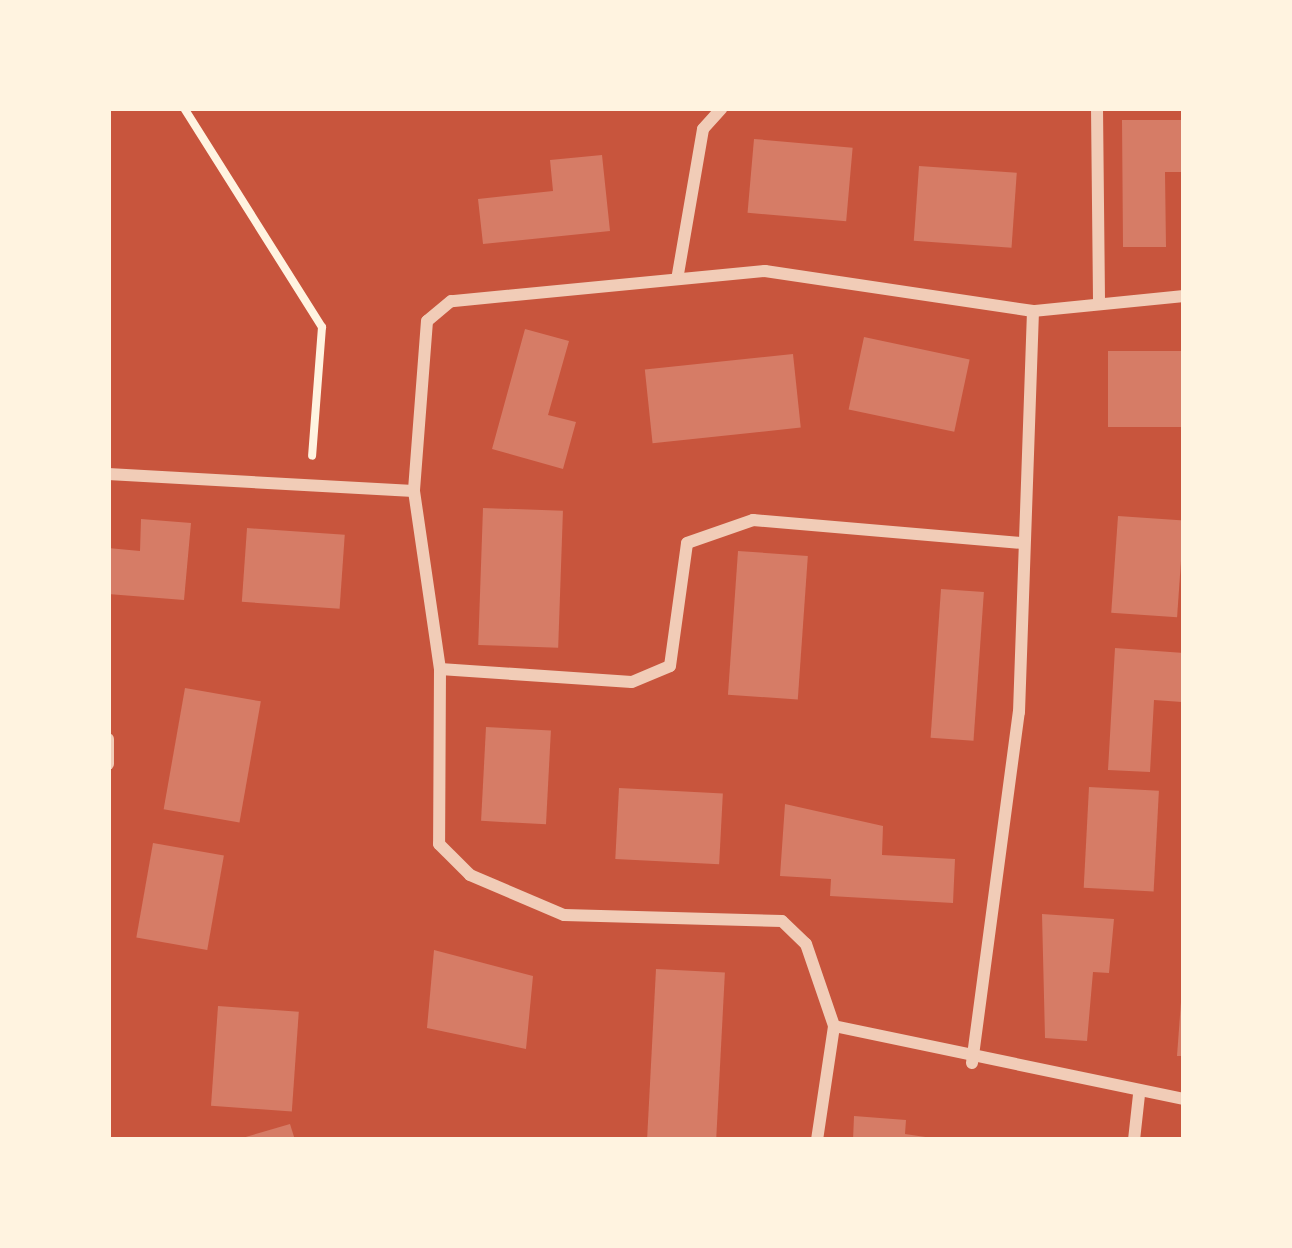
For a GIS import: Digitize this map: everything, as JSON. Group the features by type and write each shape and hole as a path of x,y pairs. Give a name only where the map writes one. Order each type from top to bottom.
{"street":[{"path":"678,274 704,129 722,108"},
{"path":"1097,108 1100,300"},
{"path":"817,1140 834,1026 806,944 782,921 564,915 470,875 439,844 440,669 413,491 427,321 451,301 678,274 765,272 1033,310 1100,300 1184,296"},
{"path":"972,1063 1019,712 1020,543 1033,310"},
{"path":"108,475 413,491"},
{"path":"440,669 632,682 670,666 686,543 753,520 1020,543"},
{"path":"108,739 108,764"},
{"path":"834,1026 972,1063 1184,1099"},
{"path":"1134,1140 1139,1095"}],"path":[{"path":"184,108 322,327 308,487"}],"building":[{"path":"1122,120 1184,120 1184,172 1165,172 1166,247 1123,247"},
{"path":"754,139 853,148 846,221 748,213"},
{"path":"602,155 610,231 483,244 478,199 553,191 550,160"},
{"path":"919,166 1017,173 1012,248 914,241"},
{"path":"525,329 569,341 548,415 576,422 563,469 492,449"},
{"path":"864,337 970,359 954,432 849,409"},
{"path":"1108,351 1184,351 1184,427 1108,427"},
{"path":"793,354 801,428 653,443 645,370"},
{"path":"483,508 563,511 558,648 478,645"},
{"path":"1118,516 1184,521 1177,617 1111,613"},
{"path":"141,519 191,523 184,600 108,594 108,548 140,551"},
{"path":"247,528 345,535 340,609 242,602"},
{"path":"738,551 808,556 798,700 728,695"},
{"path":"941,589 984,592 974,741 931,738"},
{"path":"1115,648 1184,653 1182,702 1154,700 1150,772 1108,770"},
{"path":"185,688 261,701 239,823 164,809"},
{"path":"486,727 551,730 546,824 481,821"},
{"path":"1089,787 1159,791 1154,892 1084,888"},
{"path":"619,788 723,793 719,864 615,859"},
{"path":"785,804 883,826 882,855 955,859 953,903 830,896 831,879 780,876"},
{"path":"153,843 224,856 207,950 136,938"},
{"path":"1042,914 1114,919 1109,973 1093,972 1087,1041 1045,1038"},
{"path":"434,950 533,976 526,1049 427,1028"},
{"path":"656,969 725,973 716,1140 647,1139"},
{"path":"1181,1002 1184,1056 1177,1056"},
{"path":"218,1006 299,1012 292,1111 211,1106"},
{"path":"854,1116 906,1120 905,1134 946,1140 853,1140"},
{"path":"290,1124 295,1140 239,1139"}]}
